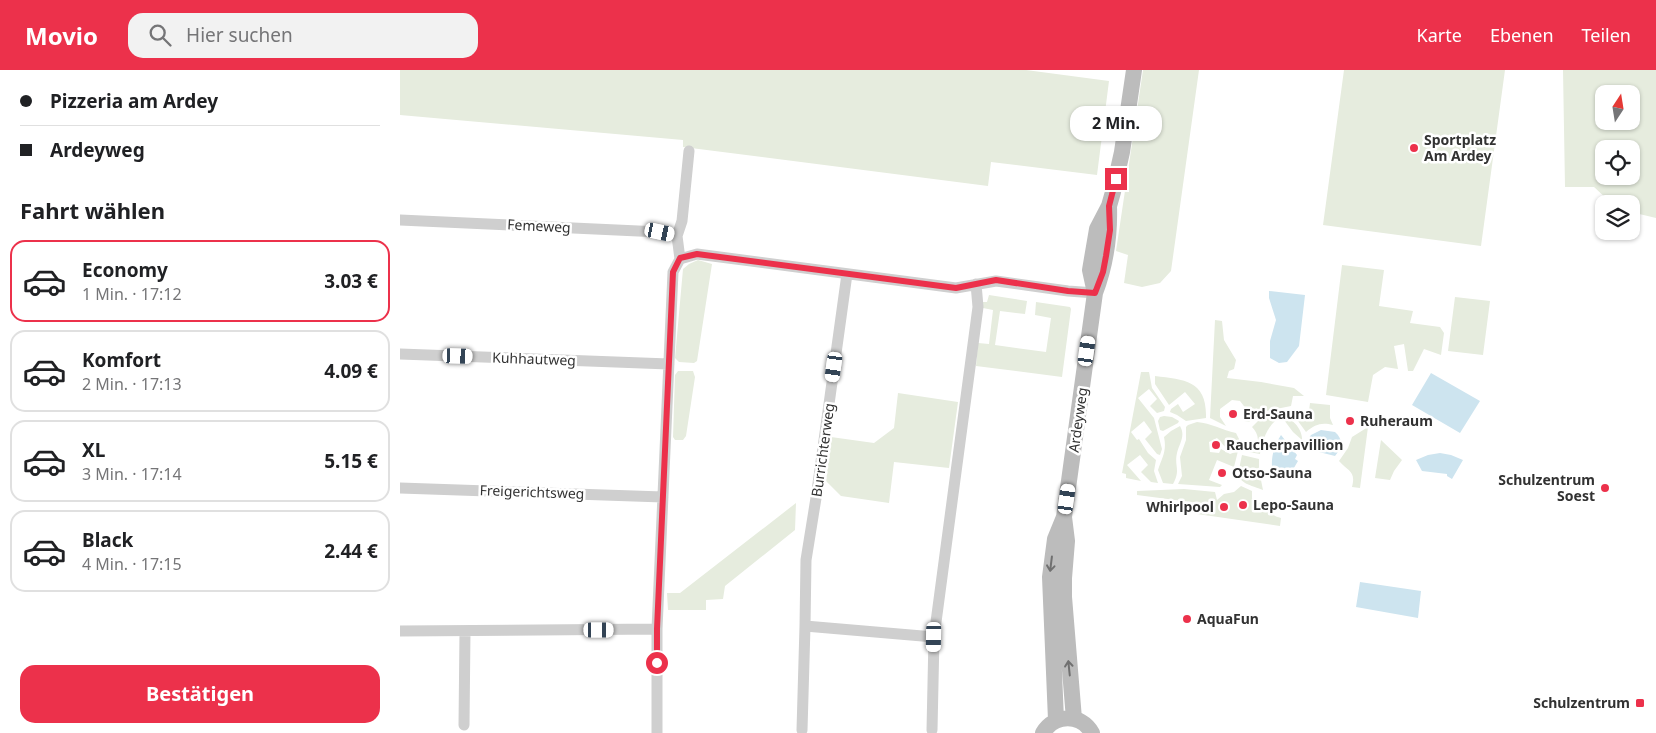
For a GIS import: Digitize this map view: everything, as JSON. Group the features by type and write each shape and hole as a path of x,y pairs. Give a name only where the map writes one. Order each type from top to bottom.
{"main road":[{"name":"Ardeyweg","path":"1044,729 1050,577 1055,538 1064,517 1095,293 1090,270 1097,229 1109,206 1122,152 1134,70"},
{"name":"Ardeyweg","path":"1064,517 1068,541 1064,597 1074,719"},
{"path":"1044,729 1065,718 1083,722 1091,731 1106,733"}],"street":[{"path":"657,733 657,629 673,272 680,258 677,236 682,220 689,151"},
{"name":"Femeweg","path":"400,220 660,232 677,236"},
{"path":"680,258 697,254 956,288 996,280 1068,291 1095,293"},
{"name":"Burrichterweg","path":"802,730 806,560 847,274"},
{"path":"932,730 934,637 978,307 976,284"},
{"name":"Kuhhautweg","path":"400,354 669,364"},
{"name":"Freigerichtsweg","path":"400,488 663,497"},
{"path":"804,626 934,637"},
{"path":"400,631 657,629"},
{"path":"464,725 465,631"}],"shaded area":[{"path":"400,70 1026,70 1109,81 1097,175 991,162 988,186 683,147 683,140 400,115"},
{"path":"1143,70 1199,70 1171,271 1160,283 1142,287 1124,283 1128,255 1116,251"},
{"name":"Sportplatz Am Ardey","path":"1344,70 1505,70 1481,246 1323,225"},
{"path":"1563,70 1656,70 1656,218 1640,214 1640,195 1603,195 1594,187 1565,187"},
{"path":"698,260 712,264 697,361 694,363 679,362 675,358 683,269"},
{"path":"1342,265 1384,270 1379,306 1413,311 1410,323 1440,327 1444,333 1441,355 1424,349 1413,371 1408,371 1404,344 1394,346 1398,369 1385,367 1373,375 1368,402 1326,395"},
{"path":"989,295 1027,301 1025,314 1000,311 995,345 1046,352 1051,318 1035,315 1036,302 1070,307 1062,377 976,366 978,343 989,344 993,310 983,308 983,302 987,302"},
{"path":"1455,297 1490,301 1483,355 1448,351"},
{"path":"1215,320 1222,321 1224,340 1236,360 1234,369 1229,371 1227,378 1294,388 1304,396 1293,396 1291,406 1262,412 1249,422 1244,421 1247,410 1240,401 1232,400 1220,409 1220,417 1226,426 1210,418"},
{"path":"678,371 693,371 695,377 686,436 683,440 675,440 673,437 675,375"},
{"path":"1141,372 1149,372 1152,388 1165,407 1164,411 1157,413 1150,406 1157,399 1149,389 1138,398 1154,418 1162,449 1160,455 1157,454 1145,439 1152,432 1144,421 1131,432 1156,460 1154,471 1158,483 1151,482 1141,472 1148,465 1140,455 1127,465 1141,481 1126,478 1126,474 1122,473"},
{"path":"1155,376 1176,379 1192,384 1203,396 1206,418 1186,421 1170,412 1178,404 1183,412 1195,404 1185,392 1169,405 1155,384"},
{"path":"898,393 958,402 949,468 894,462 889,503 841,496 826,481 831,437 874,443 894,428"},
{"path":"1310,403 1330,405 1330,418 1333,425 1319,424 1306,432 1295,417 1308,419"},
{"path":"1277,413 1286,416 1294,422 1302,435 1302,440 1284,420 1279,418 1271,425 1266,434 1260,454 1249,452 1250,448 1256,446 1258,441 1257,433 1252,427 1258,421"},
{"path":"1160,417 1172,417 1179,421 1163,431 1160,430 1158,421"},
{"path":"1197,422 1236,433 1239,439 1239,449 1227,449 1217,438 1209,442 1210,452 1219,453 1221,449 1230,454 1238,451 1234,467 1217,460 1209,480 1222,485 1220,487 1178,484 1182,476 1180,457 1186,440 1186,427"},
{"path":"1180,426 1182,437 1177,453 1175,479 1173,484 1163,483 1158,470 1164,450 1164,437"},
{"path":"1368,427 1360,488 1352,487 1352,475 1339,461 1348,448 1352,437"},
{"path":"1381,440 1402,460 1390,480 1375,478"},
{"path":"1242,455 1259,459 1263,490 1248,485 1239,476"},
{"path":"1241,486 1252,491 1252,498 1272,514 1281,518 1280,526 1197,514 1198,503 1137,495 1137,491 1184,489 1215,492 1217,500 1224,494 1234,492"},
{"path":"796,503 795,530 725,586 723,599 706,600 706,610 668,610 667,593 680,593"}],"water":[{"path":"1269,291 1305,295 1299,346 1287,362 1279,363 1270,358 1270,341 1276,320 1269,298"},
{"path":"1431,373 1480,401 1460,433 1412,405"},
{"path":"1321,430 1335,432 1340,438 1340,447 1335,456 1315,451 1317,446 1329,451 1333,443 1320,437 1313,451 1307,441 1311,435"},
{"path":"1281,435 1297,455 1295,459 1298,461 1288,478 1273,475 1273,454"},
{"path":"1440,453 1463,460 1452,479 1447,474 1422,471 1416,460"},
{"path":"1360,582 1421,591 1418,618 1356,607"}],"place":[{"name":"Sportplatz Am Ardey","path":"1414,148"},
{"name":"Erd-Sauna","path":"1233,414"},
{"name":"Ruheraum","path":"1350,421"},
{"name":"Raucherpavillion","path":"1216,445"},
{"name":"Otso-Sauna","path":"1222,473"},
{"name":"Schulzentrum Soest","path":"1605,488"},
{"name":"Lepo-Sauna","path":"1243,505"},
{"name":"Whirlpool","path":"1224,507"},
{"name":"AquaFun","path":"1187,619"},
{"name":"Schulzentrum","path":"1640,703"}],"route":[{"path":"657,663 673,272 680,258 697,254 956,288 996,280 1068,291 1095,293 1103,272 1106,256 1110,230 1109,206 1116,179"}]}
